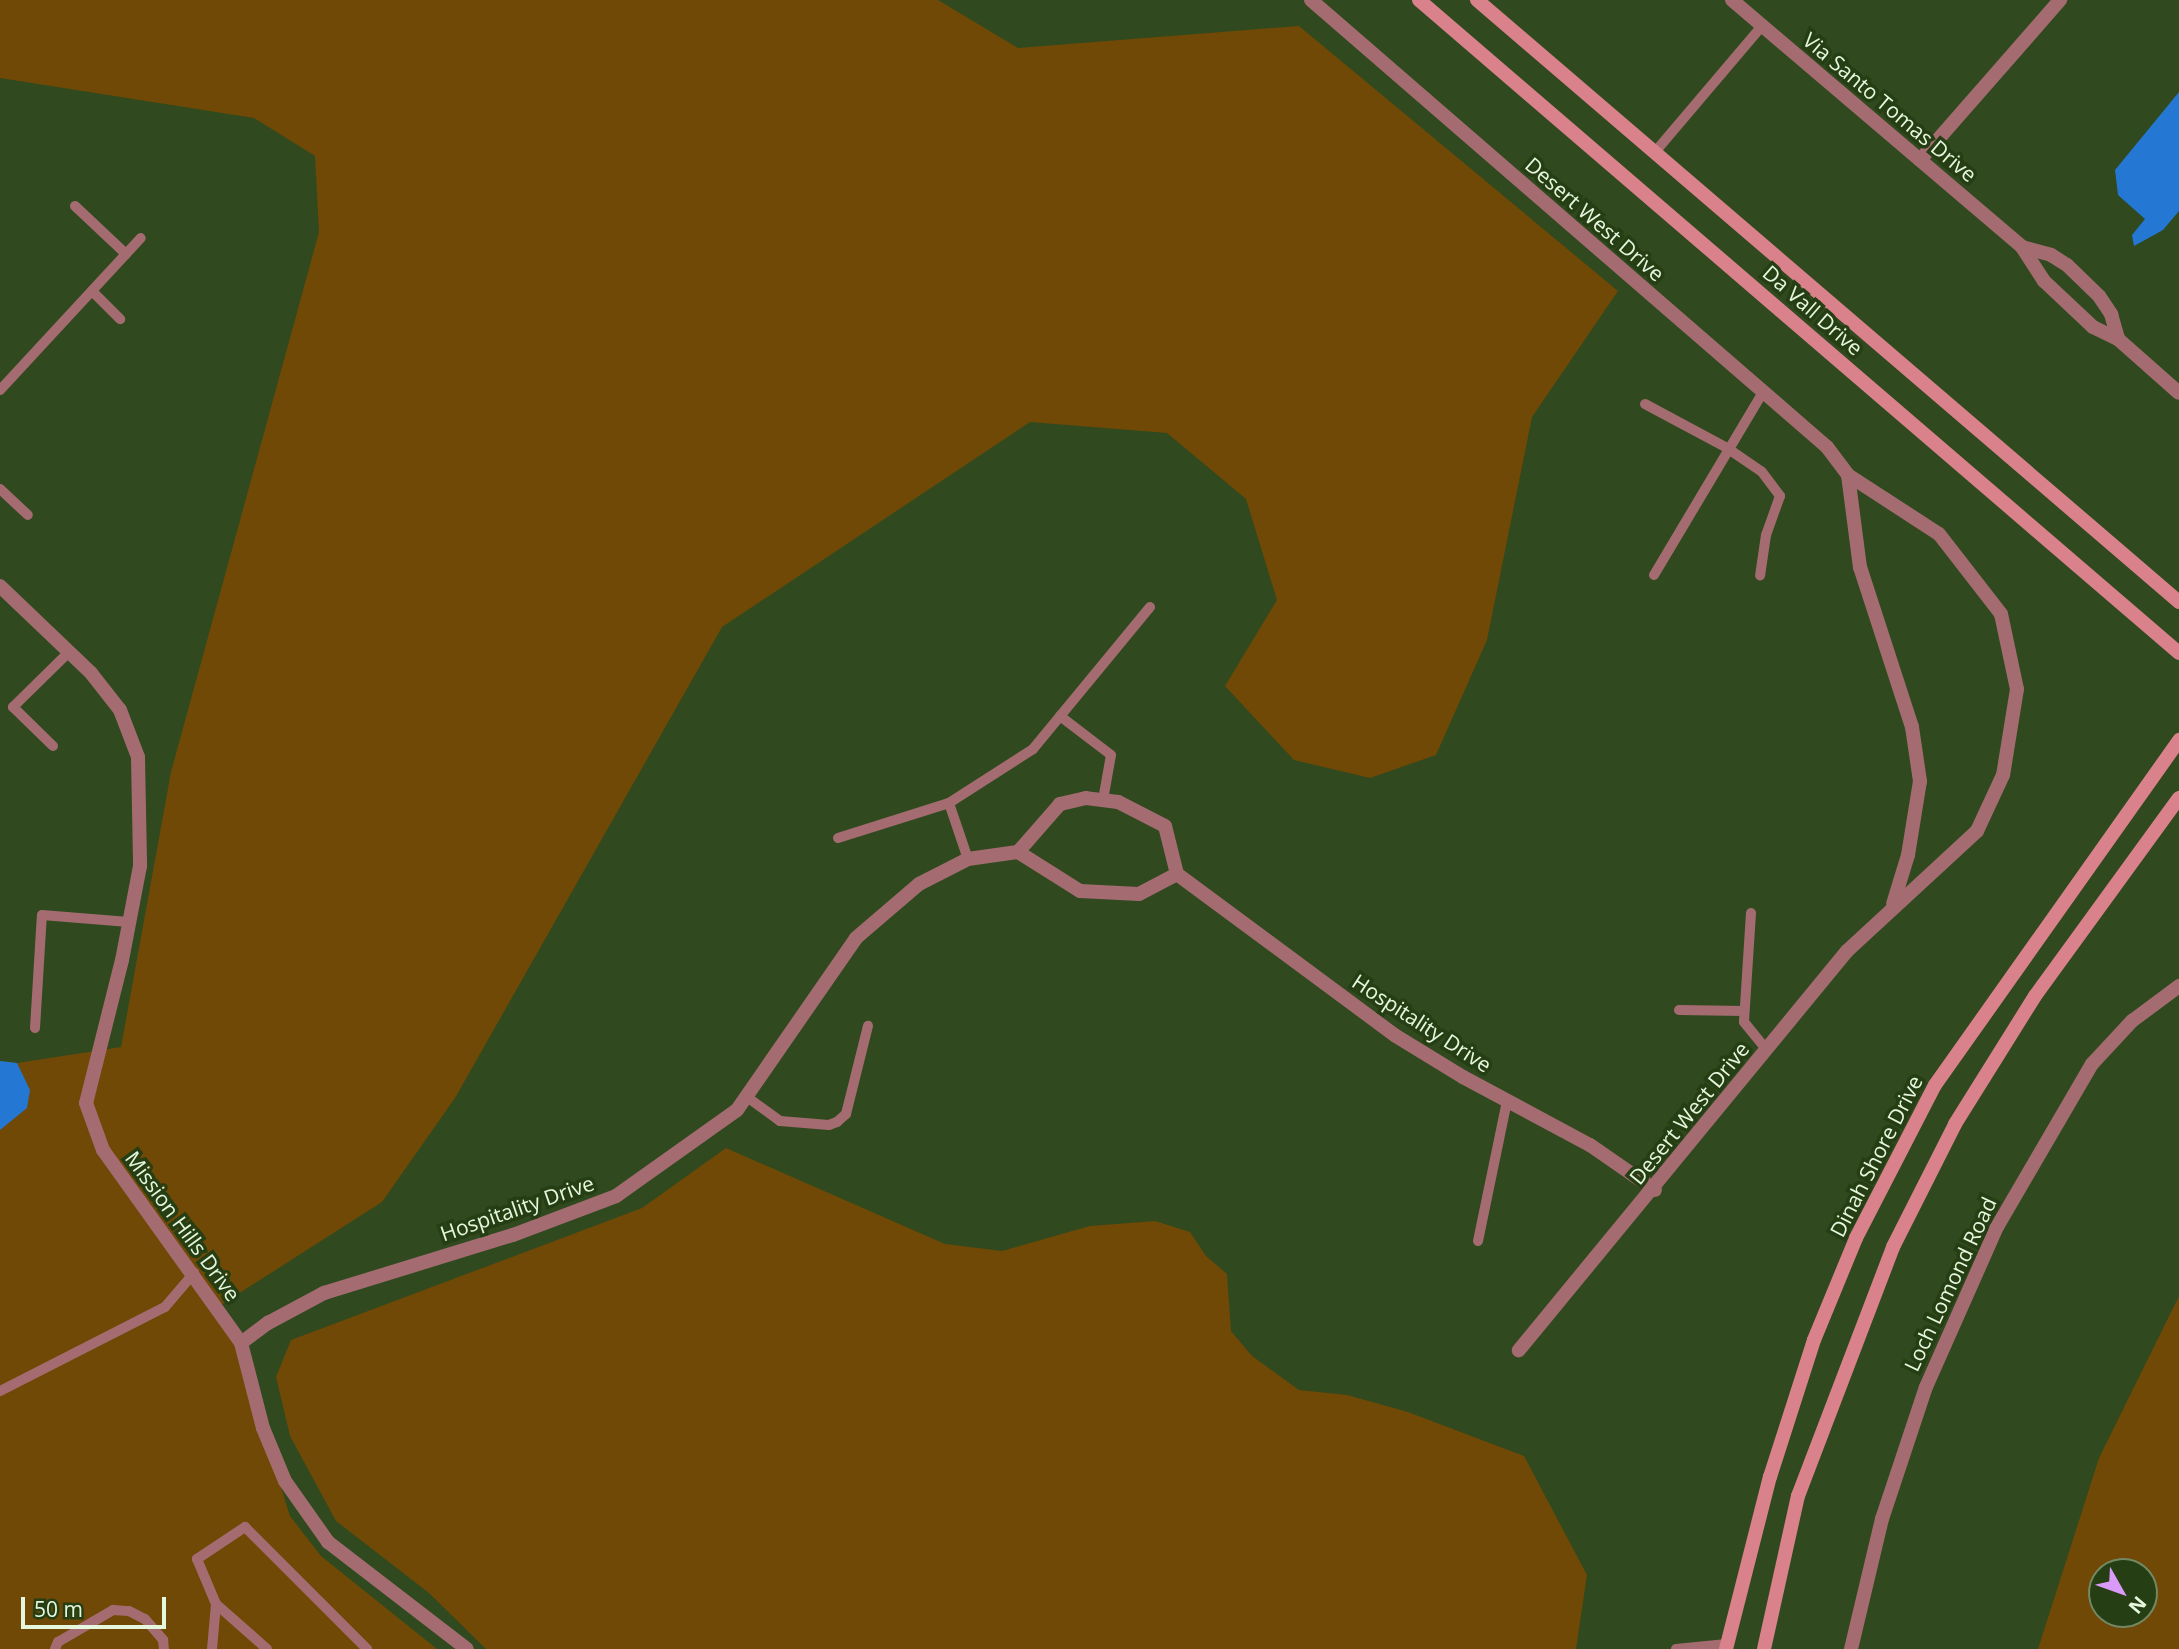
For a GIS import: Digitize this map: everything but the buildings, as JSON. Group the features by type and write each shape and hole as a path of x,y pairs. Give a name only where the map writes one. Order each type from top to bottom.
{"main road":[{"name":"Da Vall Drive","path":"1419,0 2179,653"},
{"name":"Da Vall Drive","path":"1477,0 2179,602"},
{"name":"Dinah Shore Drive","path":"1726,1646 1770,1477 1814,1340 1856,1238 1935,1085 2179,740"},
{"path":"1764,1649 1798,1496 1893,1247 1955,1125 2035,996 2179,798"}],"street":[{"name":"Desert West Drive","path":"1311,0 1827,447 1847,475 1939,534 2001,614 2017,690 2003,775 1977,831 1893,904 1847,951 1655,1190 1519,1350"},
{"name":"Via Santo Tomas Drive","path":"1732,0 2022,247 2044,281 2093,327 2118,339 2179,393"},
{"path":"1920,160 2060,0"},
{"name":"Via Santo Tomas Drive","path":"2022,247 2052,255 2067,265 2098,296 2110,314 2118,339"},
{"name":"Desert West Drive","path":"1847,475 1860,567 1912,727 1920,781 1908,855 1893,904"},
{"name":"Mission Hills Drive","path":"0,586 69,652 120,710 138,757 140,866 130,922 86,1103 109,1161 194,1273 241,1343 263,1427 285,1481 328,1542 467,1649"},
{"path":"1103,800 1118,802 1165,826 1177,874 1139,894 1080,891 1018,852 1060,804 1103,800"},
{"name":"Hospitality Drive","path":"241,1343 268,1323 324,1293 513,1235 616,1196 700,1139 747,1097 856,938 919,884 968,859 1018,852"},
{"name":"Hospitality Drive","path":"1177,874 1396,1036 1507,1101 1590,1145 1655,1190"},
{"name":"Loch Lomond Road","path":"1851,1649 1882,1519 1926,1387 1997,1227 2092,1064 2132,1021 2179,986"}],"lane":[{"path":"1655,152 1762,26"},
{"path":"75,206 126,254"},
{"path":"0,390 141,238"},
{"path":"92,292 120,319"},
{"path":"1654,575 1763,392"},
{"path":"1645,404 1727,449 1762,472 1780,496 1766,535 1760,576"},
{"path":"0,489 28,515"},
{"path":"838,838 949,803 1033,749 1150,607"},
{"path":"53,746 13,707 69,652"},
{"path":"1060,716 1111,755 1103,800"},
{"path":"949,803 968,859"},
{"path":"1751,913 1744,1022 1767,1051"},
{"path":"35,1028 42,915 130,922"},
{"path":"1679,1010 1744,1011"},
{"path":"747,1097 780,1121 829,1125 837,1122 846,1114 868,1026"},
{"path":"1478,1241 1507,1101"},
{"path":"0,1391 165,1307 194,1273"},
{"path":"267,1649 216,1604 197,1559 244,1527 367,1649"},
{"path":"212,1649 216,1604"},
{"path":"55,1649 58,1642 113,1610 129,1611 145,1619 163,1640 164,1649"},
{"path":"1676,1649 1726,1646"}],"shaded area":[{"path":"0,0 938,0 1018,48 1299,26 1618,291 1532,417 1487,640 1436,755 1370,778 1294,760 1225,686 1277,600 1246,499 1167,433 1030,422 722,627 455,1098 382,1202 213,1310 237,1348 290,1516 321,1556 437,1649 0,1649 0,1061 17,1063 121,1047 171,772 319,232 315,156 254,118 0,78"},
{"path":"726,1148 945,1244 1002,1251 1090,1226 1155,1221 1190,1232 1206,1256 1227,1274 1231,1331 1252,1356 1299,1390 1347,1395 1408,1412 1524,1456 1587,1575 1576,1649 486,1649 429,1593 336,1521 290,1436 276,1377 291,1340 642,1208"},
{"path":"2179,1296 2179,1649 2038,1649 2099,1458"}],"water":[{"path":"2179,92 2179,211 2163,230 2134,246 2132,235 2145,219 2118,195 2115,170"},
{"path":"0,1061 17,1063 30,1090 27,1108 0,1130"}]}
